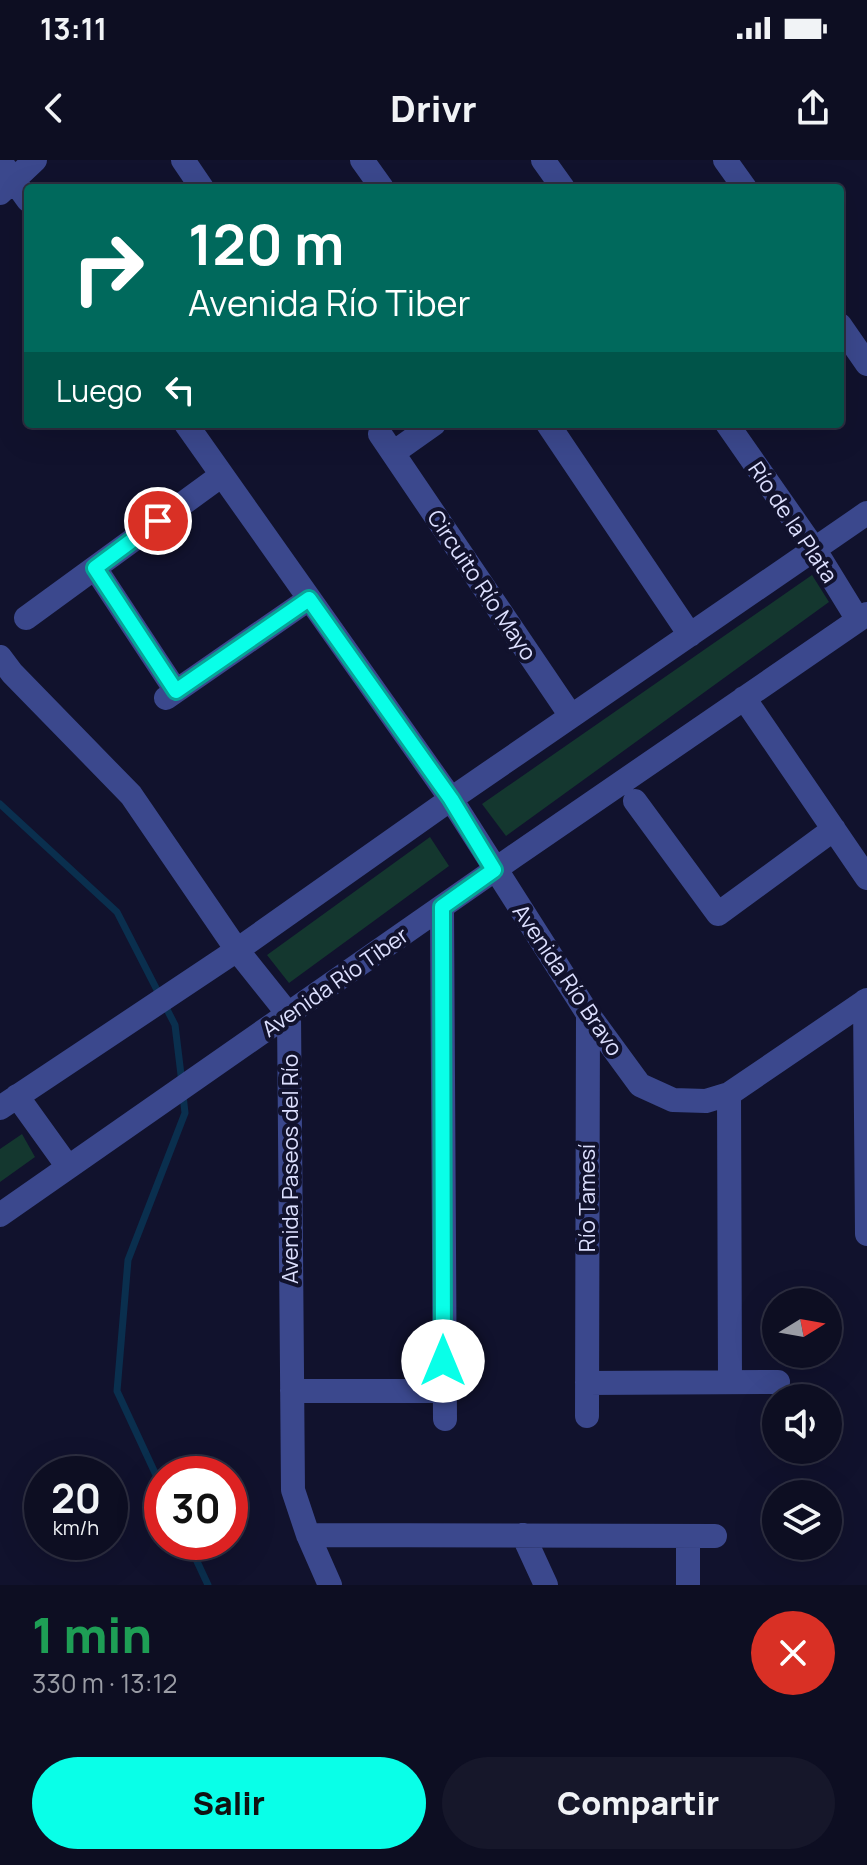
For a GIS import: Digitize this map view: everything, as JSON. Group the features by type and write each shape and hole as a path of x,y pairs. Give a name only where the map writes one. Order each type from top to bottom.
{"street":[{"path":"24,196 5,178 35,160"},
{"path":"183,160 199,184"},
{"path":"362,160 379,184"},
{"path":"543,160 560,184"},
{"path":"725,160 742,184"},
{"path":"844,331 867,364"},
{"name":"Avenida Río Bravo","path":"189,428 451,799 588,1014 640,1085 673,1100 706,1101 729,1094 866,1001"},
{"name":"Circuito Río Mayo","path":"424,428 386,443 571,716"},
{"path":"551,428 690,635"},
{"name":"Río de la Plata","path":"730,428 863,617"},
{"path":"26,618 222,475"},
{"path":"68,1167 8,1102 237,950 867,513"},
{"path":"95,568 171,695 309,599"},
{"name":"Avenida Río Tiber","path":"0,1215 863,617"},
{"path":"0,657 131,795 237,950 289,1015"},
{"path":"744,698 867,878"},
{"path":"635,801 718,914 834,829"},
{"path":"442,907 445,1419"},
{"path":"866,1001 867,1234"},
{"name":"Río Tamesí","path":"587,1416 588,1014"},
{"name":"Avenida Paseos del Río","path":"289,1015 293,1490 330,1585"},
{"path":"729,1094 730,1382"},
{"path":"587,1383 778,1382"},
{"path":"292,1391 444,1391"},
{"path":"308,1535 715,1536"},
{"path":"523,1535 546,1585"},
{"path":"688,1536 688,1585"}],"green space":[{"path":"812,575 829,602 506,836 482,804"},
{"path":"430,837 449,866 289,983 267,955"},
{"path":"22,1134 35,1157 0,1182 0,1149"}],"waterway":[{"path":"0,804 117,912 175,1025 182,1083"},
{"path":"147,1456 117,1391 128,1260 185,1113 183,1095"},
{"path":"196,1560 208,1585"}],"route":[{"path":"158,521 95,568 176,691 309,599 451,799 494,870 442,907 443,1361"}]}
